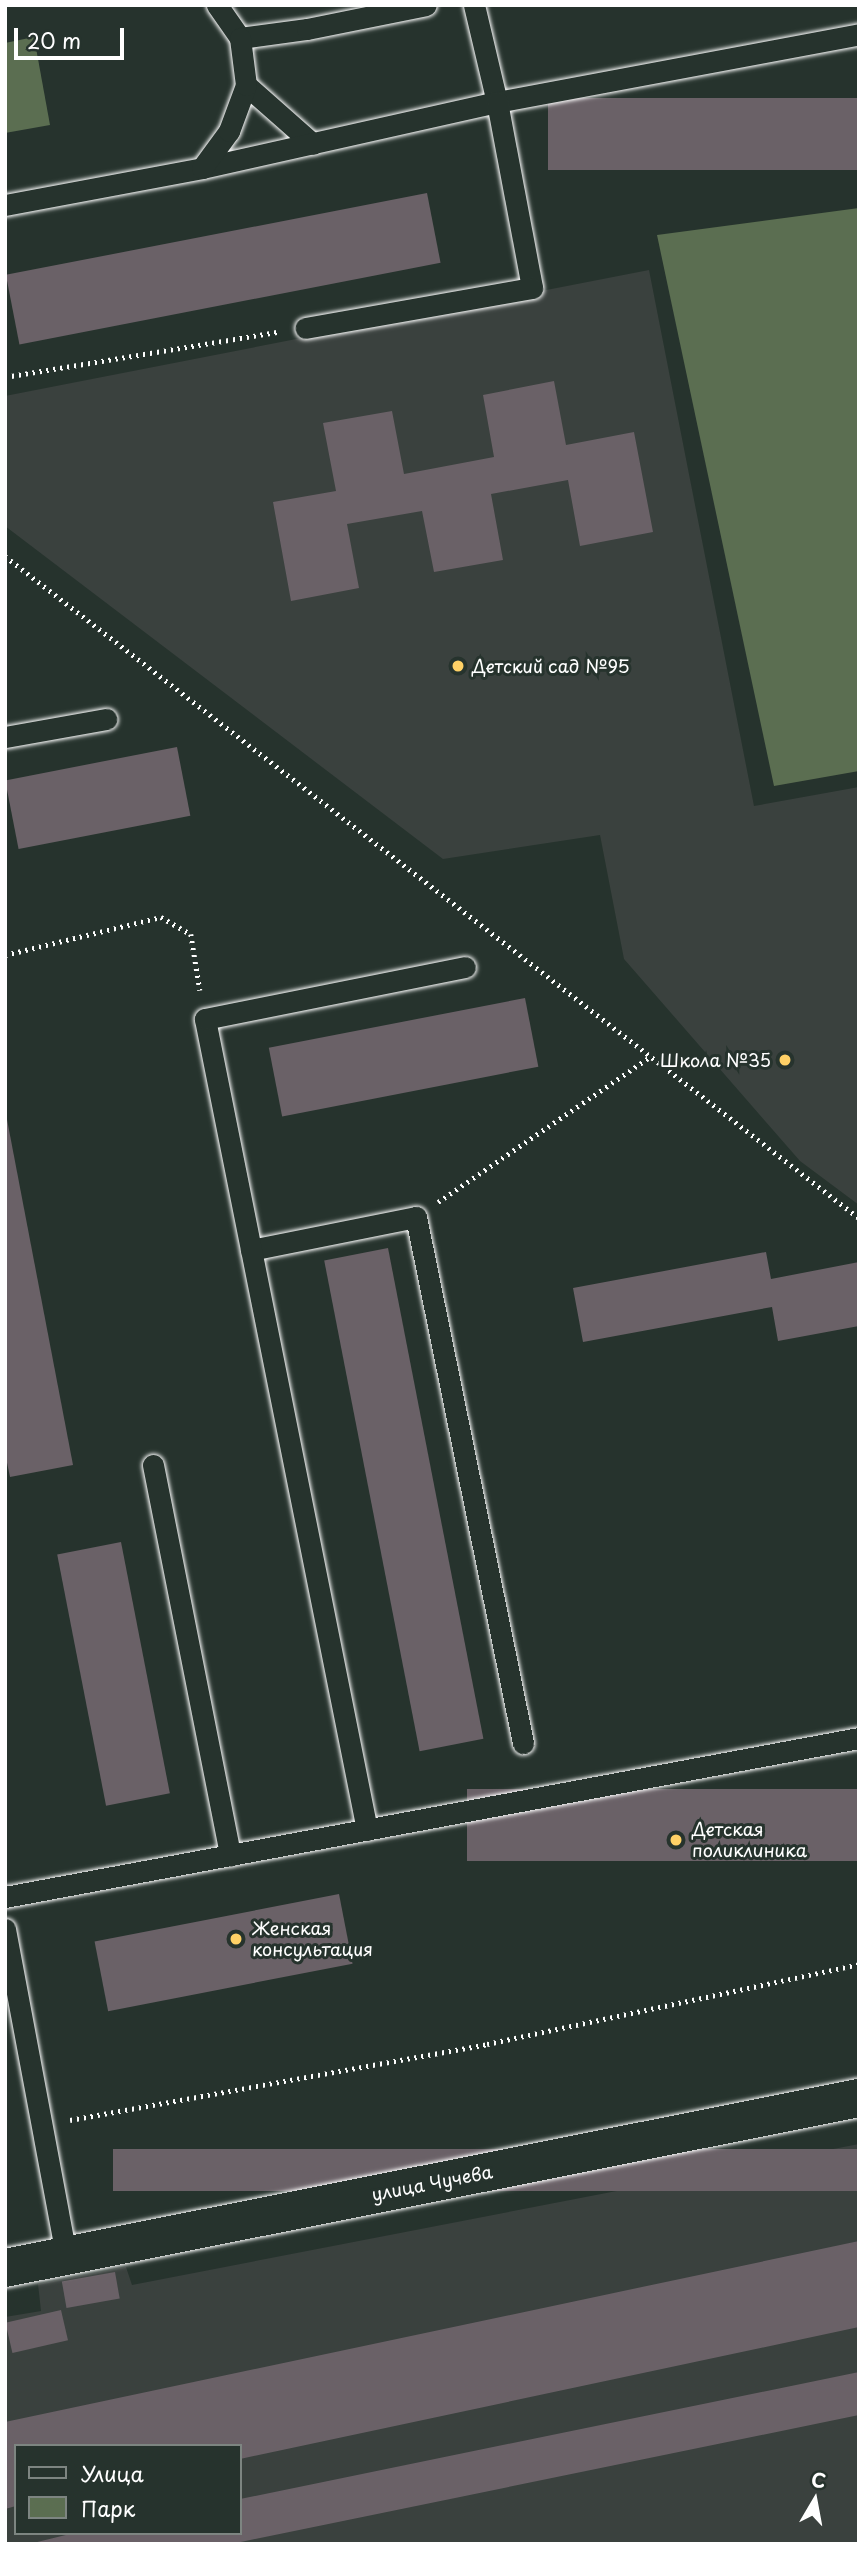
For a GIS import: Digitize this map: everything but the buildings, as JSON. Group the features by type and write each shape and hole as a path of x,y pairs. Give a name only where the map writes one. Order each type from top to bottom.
{"street":[{"name":"улица Чучева","path":"5,2268 859,2098"}],"lane":[{"path":"202,168 229,131 247,85 240,38 216,5"},
{"path":"240,38 307,29 426,5"},
{"path":"306,328 531,288 497,102 474,5"},
{"path":"5,205 202,168 497,102 859,34"},
{"path":"247,85 313,144"},
{"path":"5,737 106,719"},
{"path":"367,1830 205,1019 466,967"},
{"path":"251,1250 416,1217 523,1743"},
{"path":"153,1465 230,1855"},
{"path":"5,1897 859,1738"},
{"path":"5,1929 66,2256"}],"path":[{"path":"5,377 306,328"},
{"path":"5,555 859,1218"},
{"path":"5,955 161,917 191,934 205,1019"},
{"path":"416,1217 651,1056"},
{"path":"42,2125 487,2044 859,1964"}],"shaded area":[{"name":"Детский сад №95","path":"649,270 754,806 859,787 859,1205 800,1161 624,959 600,835 443,859 5,526 5,396"},
{"path":"859,2144 859,2544 5,2544 5,2317 41,2311 38,2284 126,2267 132,2285"}],"green space":[{"path":"34,37 50,125 5,133 5,43"},
{"path":"859,208 859,771 774,786 657,235"}],"place":[{"name":"Детский сад №95","path":"458,666"},
{"name":"Школа №35","path":"785,1060"},
{"name":"Детская поликлиника","path":"676,1840"},
{"name":"Женская консультация","path":"236,1939"}]}
